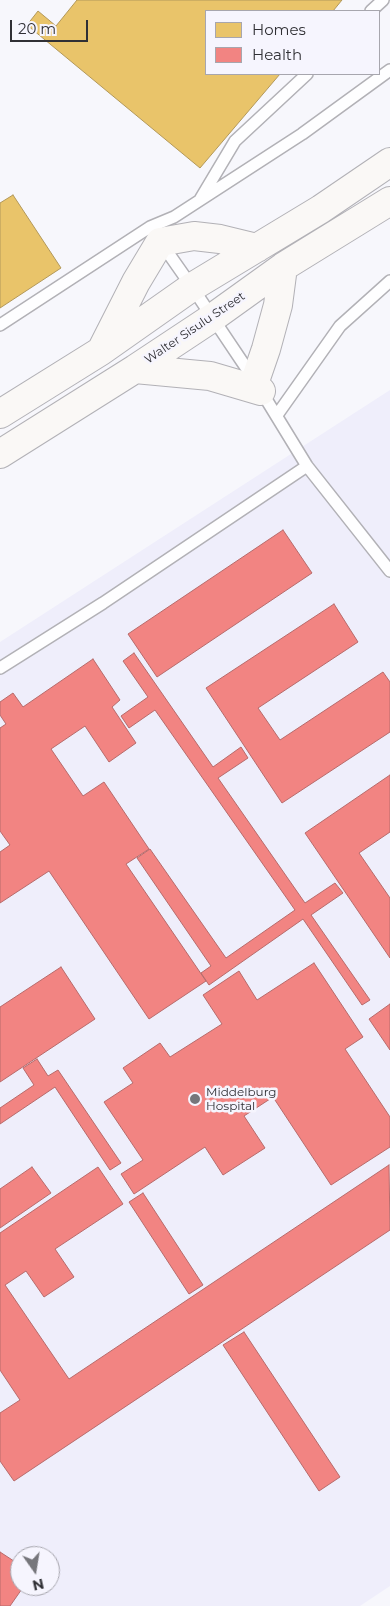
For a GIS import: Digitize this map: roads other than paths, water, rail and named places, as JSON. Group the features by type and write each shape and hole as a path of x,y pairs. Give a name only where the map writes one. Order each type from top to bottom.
{"main road":[{"path":"0,414 101,351 192,287 321,209 390,162"},
{"name":"Walter Sisulu Street","path":"0,454 135,369 212,318 283,267 390,201"},
{"path":"101,351 136,282 155,235 220,239 257,248"},
{"path":"135,369 210,376 258,386 278,305 283,267"}],"lane":[{"path":"372,10 383,0"},
{"path":"0,324 155,235 174,217 302,134 390,70"},
{"path":"200,200 235,141 306,75"},
{"path":"155,235 258,386 307,466 390,571"},
{"path":"277,415 340,326 390,281"},
{"path":"0,668 103,603 307,466"}],"place":[{"name":"Middelburg Hospital","path":"195,1099"}]}
